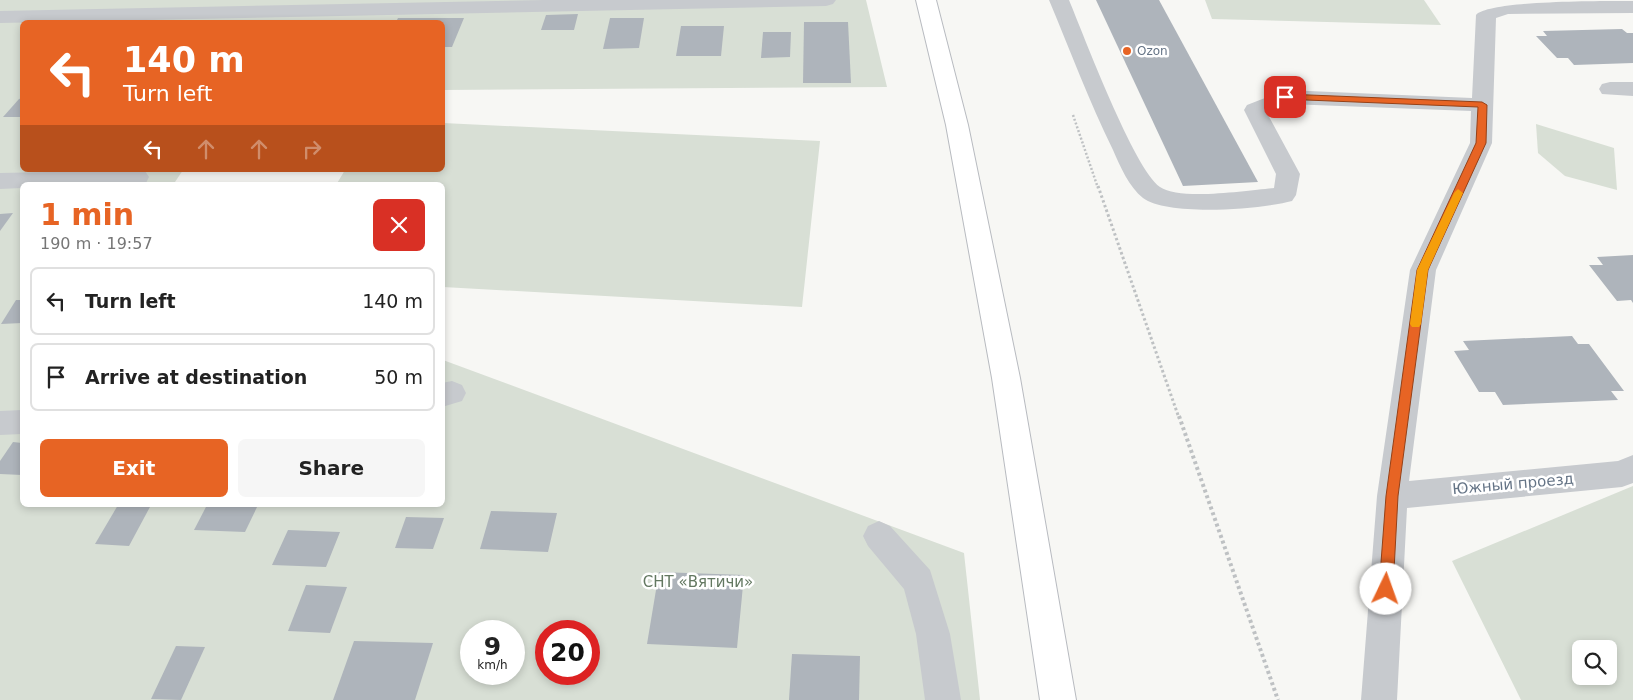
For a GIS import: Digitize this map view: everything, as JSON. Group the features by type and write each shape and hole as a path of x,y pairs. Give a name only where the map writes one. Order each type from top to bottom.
{"main road":[{"path":"926,0 957,124 1006,378 1058,700"}],"street":[{"path":"0,17 826,0"},
{"path":"1060,0 1127,158 1151,192 1182,202 1284,195 1288,174 1255,110 1285,97 1482,105"},
{"path":"1379,700 1392,496 1423,270 1481,143 1486,15 1521,5 1633,7"},
{"path":"1610,89 1633,89"},
{"path":"0,181 137,177 134,182"},
{"path":"0,423 20,422"},
{"name":"Южный проезд","path":"1392,496 1622,474 1633,468"},
{"path":"879,536 918,581 933,634 943,700"}],"path":[{"path":"1072,112 1278,700"}],"green space":[{"name":"СНТ «Вятичи»","path":"0,0 866,0 887,87 445,90 445,20 20,20 20,172 182,172 175,182 20,182 20,507 445,507 445,361 964,553 980,700 0,700"},
{"path":"1205,0 1424,0 1441,25 1212,19"},
{"path":"445,123 820,141 802,307 445,287 445,182 338,182 344,172 445,172"},
{"path":"1536,124 1614,148 1617,190 1565,176 1538,153"},
{"path":"1633,486 1633,700 1521,700 1452,561"}],"building":[{"path":"1096,0 1159,0 1258,182 1183,186"},
{"path":"578,14 574,30 541,30 546,15"},
{"path":"398,18 464,18 452,47 445,47 445,20 397,20"},
{"path":"610,18 644,18 639,48 603,49"},
{"path":"804,22 848,22 851,83 803,83"},
{"path":"681,26 724,26 721,56 676,56"},
{"path":"1622,29 1627,33 1633,33 1633,63 1574,65 1568,58 1557,58 1536,36 1547,36 1543,31"},
{"path":"763,32 791,32 790,57 761,58"},
{"path":"19,99 20,117 3,117"},
{"path":"13,213 0,231 0,214"},
{"path":"1633,255 1633,303 1631,300 1617,301 1589,265 1603,265 1597,257"},
{"path":"16,300 20,300 20,323 1,324"},
{"path":"1572,336 1578,344 1589,344 1624,391 1611,391 1618,400 1503,405 1495,392 1479,392 1454,351 1469,350 1463,341"},
{"path":"13,442 20,443 20,475 0,474 0,461"},
{"path":"117,507 150,507 129,546 95,544"},
{"path":"206,507 257,507 245,532 194,530"},
{"path":"491,511 557,513 548,552 480,549"},
{"path":"406,517 444,518 433,549 395,548"},
{"path":"288,530 340,532 326,567 272,565"},
{"path":"659,572 744,575 737,648 647,644"},
{"path":"306,585 347,587 330,633 288,631"},
{"path":"354,641 433,643 415,700 333,700"},
{"path":"176,646 205,647 181,700 151,699"},
{"path":"792,654 860,656 859,700 789,700"}],"slow traffic":[{"path":"1416,324 1423,270 1458,193"}],"place":[{"name":"Ozon","path":"1127,51"}],"route":[{"path":"1285,97 1482,105 1481,143 1423,270 1392,496 1386,589"}]}
